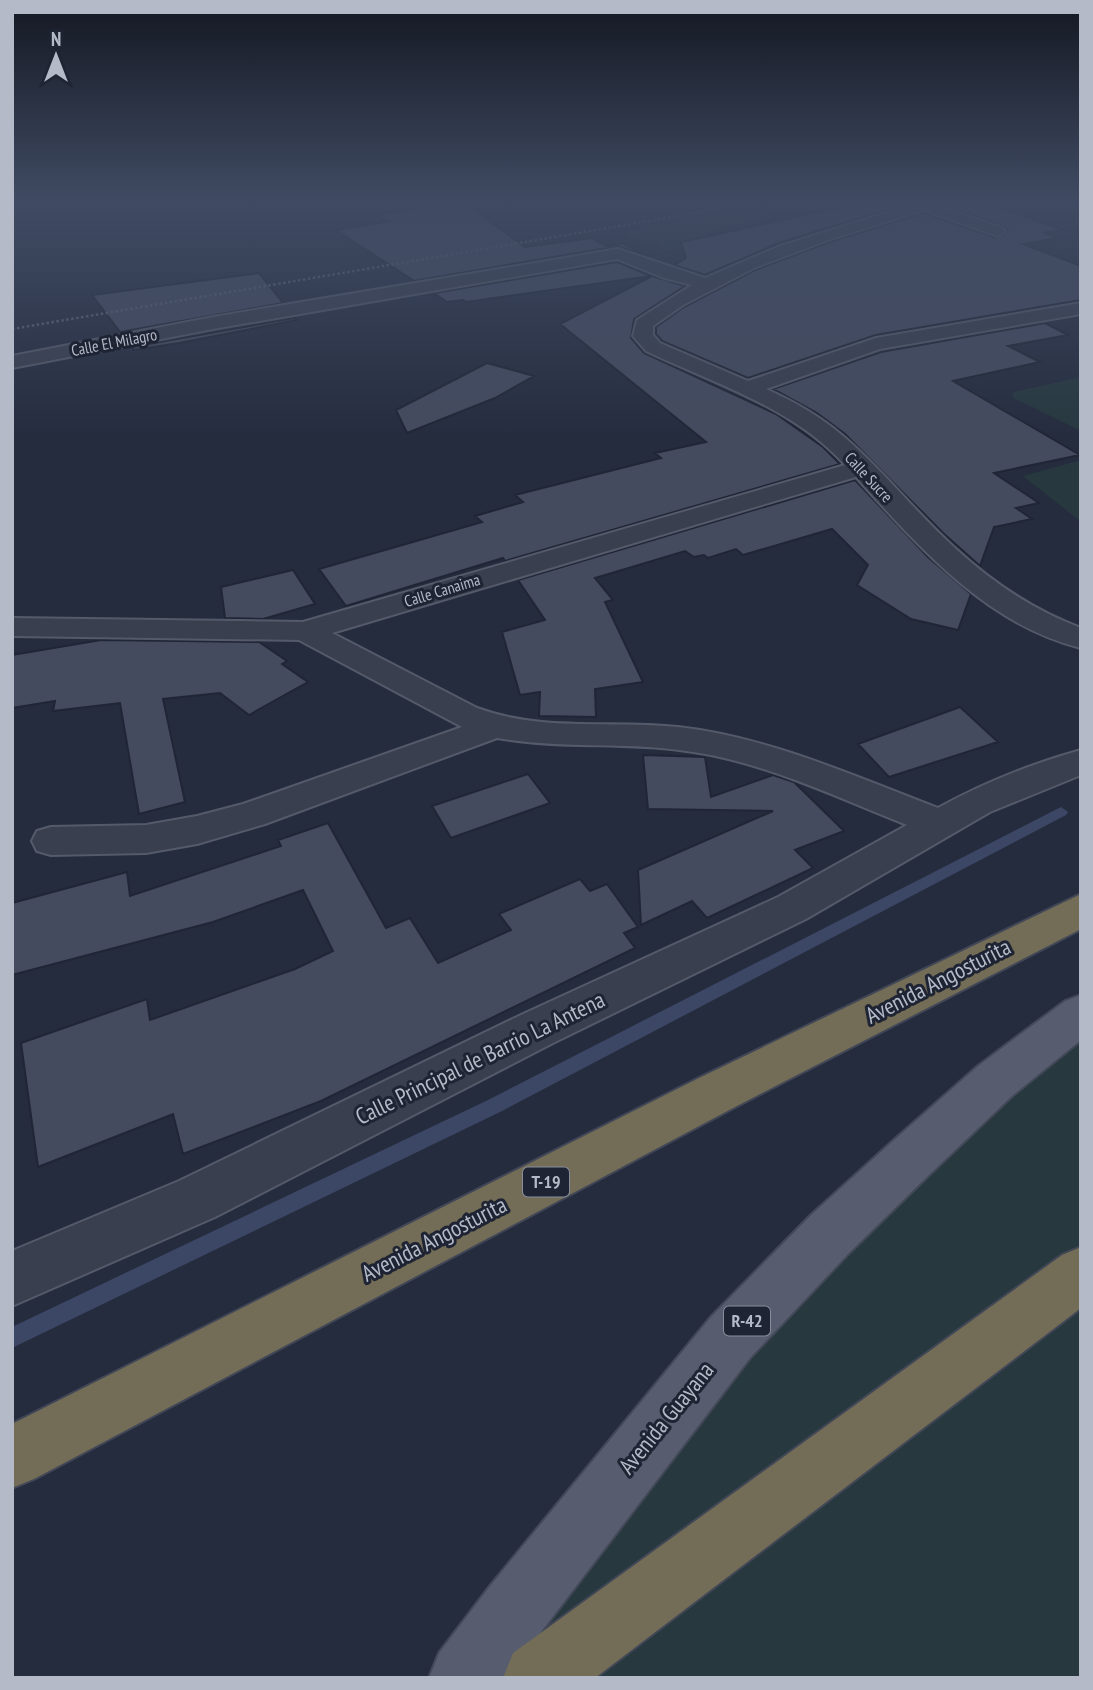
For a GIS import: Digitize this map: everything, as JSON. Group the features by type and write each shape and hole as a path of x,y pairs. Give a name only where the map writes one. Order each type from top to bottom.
{"highway":[{"name":"Avenida Angosturita","path":"12,1457 706,1099 1081,910"},
{"path":"538,1678 1081,1274"}],"main road":[{"name":"Avenida Guayana","path":"464,1678 522,1600 730,1338 830,1234 912,1157 995,1081 1081,1014"}],"street":[{"name":"Calle El Milagro","path":"12,362 213,323 466,280"},
{"name":"Calle El Milagro","path":"693,280 709,284"},
{"path":"709,284 717,280"},
{"name":"Calle Sucre","path":"709,284 644,324 643,336 653,347 748,388 813,425 829,436 925,537 981,588 1037,621 1081,639"},
{"path":"748,388 876,344 1081,308"},
{"name":"Calle Canaima","path":"12,627 305,631 861,468"},
{"path":"305,631 465,716 495,727 531,733 677,738 749,751 942,824"},
{"path":"51,841 146,839 219,824 252,815 495,727"},
{"name":"Calle Principal de Barrio La Antena","path":"12,1279 197,1199 537,1029 792,908 977,803 1037,777 1081,762"}],"shaded area":[{"path":"1081,377 1081,431 1012,397 1014,392"},
{"path":"1081,460 1081,521 1080,521 1023,476"},
{"path":"1081,1014 1081,1678 464,1678 631,1463"}],"building":[{"path":"207,280 264,280 283,303 120,332 92,295"},
{"path":"512,280 623,280 466,302 447,302 434,293"},
{"path":"645,280 665,280 685,286 634,319 631,338 644,353 776,414 823,447 840,464 505,561 503,558 346,606 319,569 482,522 475,516 523,502 515,495 661,458 655,453 706,442 560,324"},
{"path":"736,280 1081,280 1081,300 876,335 748,378 662,341 656,334 656,327 684,307"},
{"path":"295,318 297,320 179,343 134,350 132,347"},
{"path":"1045,323 1068,335 1008,346 1040,362 953,381 1080,455 994,473 1039,503 1016,508 1032,519 994,527 980,566 943,533 845,434 817,413 773,389 881,352"},
{"path":"487,363 534,376 495,398 407,433 396,410"},
{"path":"855,480 928,557 971,594 958,630 911,619 857,585 868,565 832,529 743,555 736,549 708,558 704,555 694,557 685,551 595,578 613,600 605,602 643,682 595,689 596,717 539,716 540,692 520,695 502,632 545,620 518,580"},
{"path":"293,570 315,604 263,619 225,618 221,587"},
{"path":"101,640 259,642 287,661 282,664 308,682 249,715 220,693 163,699 185,802 139,814 120,703 53,711 55,701 12,708 12,655"},
{"path":"960,707 998,742 889,777 858,744"},
{"path":"643,755 705,757 711,797 773,775 794,782 844,831 795,850 813,868 707,918 692,901 641,925 638,870 773,811 648,809"},
{"path":"528,774 550,803 451,838 432,806"},
{"path":"328,823 386,928 410,918 438,963 511,930 499,914 580,879 590,891 607,884 638,927 624,933 635,948 321,1101 183,1154 173,1114 38,1167 21,1043 147,999 150,1020 295,969 333,951 303,890 213,922 12,975 12,903 127,872 130,896 281,846 278,840"}],"waterway":[{"path":"12,1338 494,1106 1061,812"}],"railway":[{"path":"12,329 302,280"}]}
